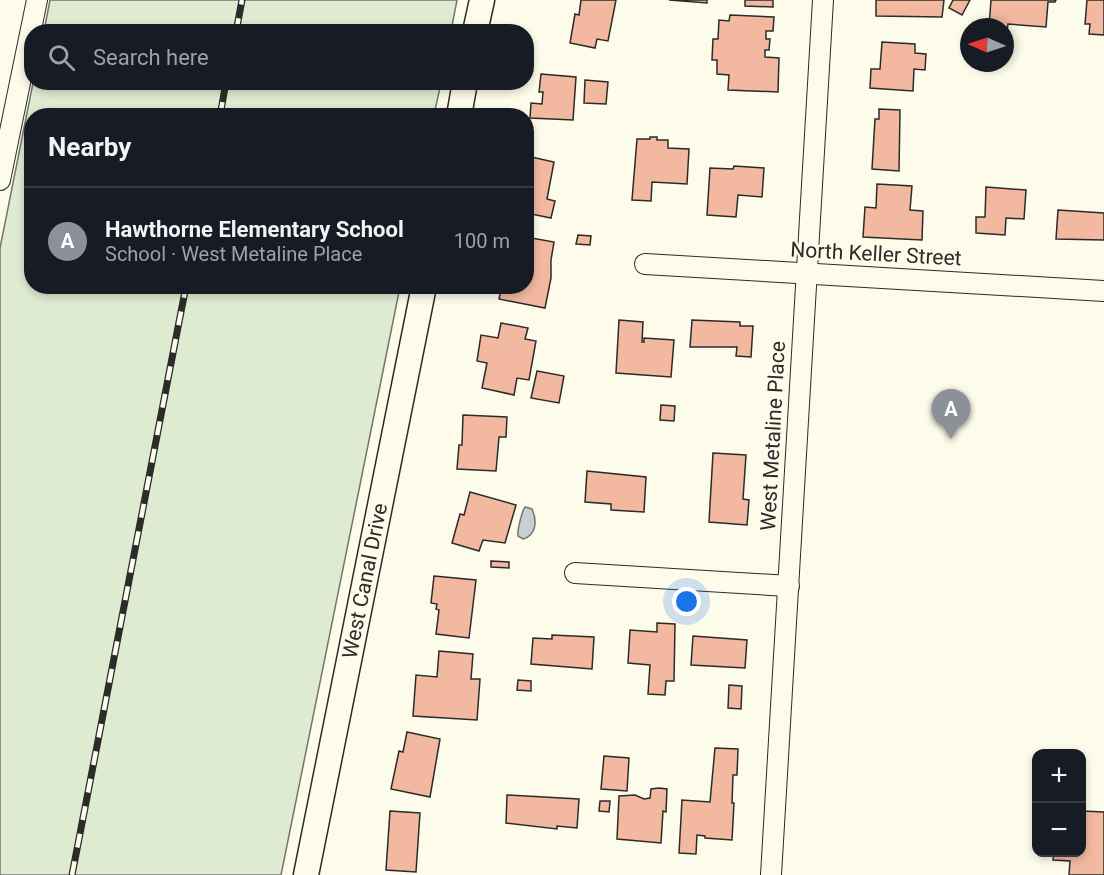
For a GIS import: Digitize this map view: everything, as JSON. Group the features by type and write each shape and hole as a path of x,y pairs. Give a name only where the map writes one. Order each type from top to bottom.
{"street":[{"path":"32,24 37,0"},
{"path":"477,24 482,0"},
{"name":"West Metaline Place","path":"771,875 823,0"},
{"path":"0,180 24,63"},
{"path":"460,108 464,90"},
{"name":"North Keller Street","path":"645,264 1104,291"},
{"name":"West Canal Drive","path":"306,875 422,294"},
{"path":"575,573 789,586"}],"green space":[{"path":"50,0 457,0 452,24 45,24"},
{"path":"32,90 439,90 436,108 28,108"},
{"path":"24,128 24,294 399,294 281,875 0,875 0,248"}],"shaded area":[{"path":"525,507 532,509 535,527 528,537 523,539 518,536 518,533"}],"building":[{"path":"581,0 616,0 608,41 597,39 595,48 570,43 575,14 579,15"},
{"path":"669,0 707,0 707,3"},
{"path":"745,0 773,0 773,7 745,6"},
{"path":"876,0 944,0 942,17 876,16"},
{"path":"953,0 970,0 962,15 949,8"},
{"path":"991,0 1056,0 1048,2 1046,27 1014,24 1014,18 990,18"},
{"path":"1087,0 1104,0 1104,35 1089,34 1090,24 1085,24"},
{"path":"730,15 774,17 773,31 766,31 766,39 770,39 769,50 765,50 765,57 779,58 778,92 728,90 729,75 717,74 717,60 712,60 713,39 718,39 719,20 729,21"},
{"path":"882,42 915,44 915,53 926,54 925,70 914,69 913,91 870,88 871,69 880,69"},
{"path":"541,74 576,77 573,120 534,118 534,108 531,108 531,103 542,104 543,92 539,92"},
{"path":"585,80 608,82 606,104 584,103"},
{"path":"879,109 900,110 899,171 872,169 875,119 879,119"},
{"path":"650,137 657,137 657,140 668,140 668,148 689,149 687,184 652,182 651,201 632,200 637,139 650,139"},
{"path":"534,158 554,162 547,199 555,201 551,218 534,215"},
{"path":"734,166 764,168 762,197 738,195 736,217 707,215 710,168 733,169"},
{"path":"877,184 912,186 910,210 923,211 922,240 863,237 865,207 876,208"},
{"path":"986,187 1026,190 1024,219 1006,218 1005,235 976,233 976,217 985,217"},
{"path":"1058,210 1104,213 1104,240 1056,239"},
{"path":"578,235 591,236 590,245 576,244"},
{"path":"534,238 554,242 551,278 545,308 499,299 500,294 534,294"},
{"path":"619,320 643,322 642,342 644,338 674,340 671,377 616,373"},
{"path":"692,320 740,322 740,326 753,326 751,357 736,356 737,347 690,347"},
{"path":"501,323 528,328 525,339 536,341 529,380 517,378 514,395 482,388 487,363 477,361 481,335 498,338"},
{"path":"537,371 564,376 559,403 531,398"},
{"path":"661,405 675,406 674,421 660,420"},
{"path":"463,415 507,417 506,437 499,437 496,471 457,469 459,445 462,445"},
{"path":"713,453 746,455 743,499 749,500 747,525 709,522"},
{"path":"587,471 646,477 644,512 611,510 611,504 585,502"},
{"path":"470,492 516,505 505,543 483,540 479,551 452,543 460,514 464,515"},
{"path":"491,561 509,562 509,568 491,567"},
{"path":"434,576 476,580 469,638 436,634 439,610 436,609 437,604 431,603"},
{"path":"657,623 675,624 674,681 666,681 665,695 648,694 650,665 628,663 630,630 657,632"},
{"path":"552,635 594,637 592,669 531,664 533,638 552,639"},
{"path":"693,636 747,640 745,668 691,665"},
{"path":"439,651 473,654 471,679 480,679 477,720 413,716 416,675 437,677"},
{"path":"518,680 531,681 531,691 517,690"},
{"path":"729,685 742,686 741,709 728,708"},
{"path":"407,732 440,739 430,797 391,789 399,751 403,752"},
{"path":"715,748 738,749 737,775 733,775 732,840 705,838 705,836 697,835 696,854 679,853 682,800 710,802"},
{"path":"604,756 629,758 627,791 601,789"},
{"path":"651,789 667,789 661,843 617,839 619,796 635,795 644,799 650,798"},
{"path":"507,795 579,799 577,828 557,826 557,829 506,823"},
{"path":"600,801 610,801 609,812 599,811"},
{"path":"390,811 420,813 416,872 386,870"},
{"path":"1086,811 1104,812 1104,875 1069,875 1070,861 1053,860 1053,857 1086,857"}],"railway":[{"path":"238,24 242,0"},
{"path":"221,108 225,90"},
{"path":"72,875 184,294"}],"place":[{"name":"Hawthorne Elementary School","path":"951,439"}]}
